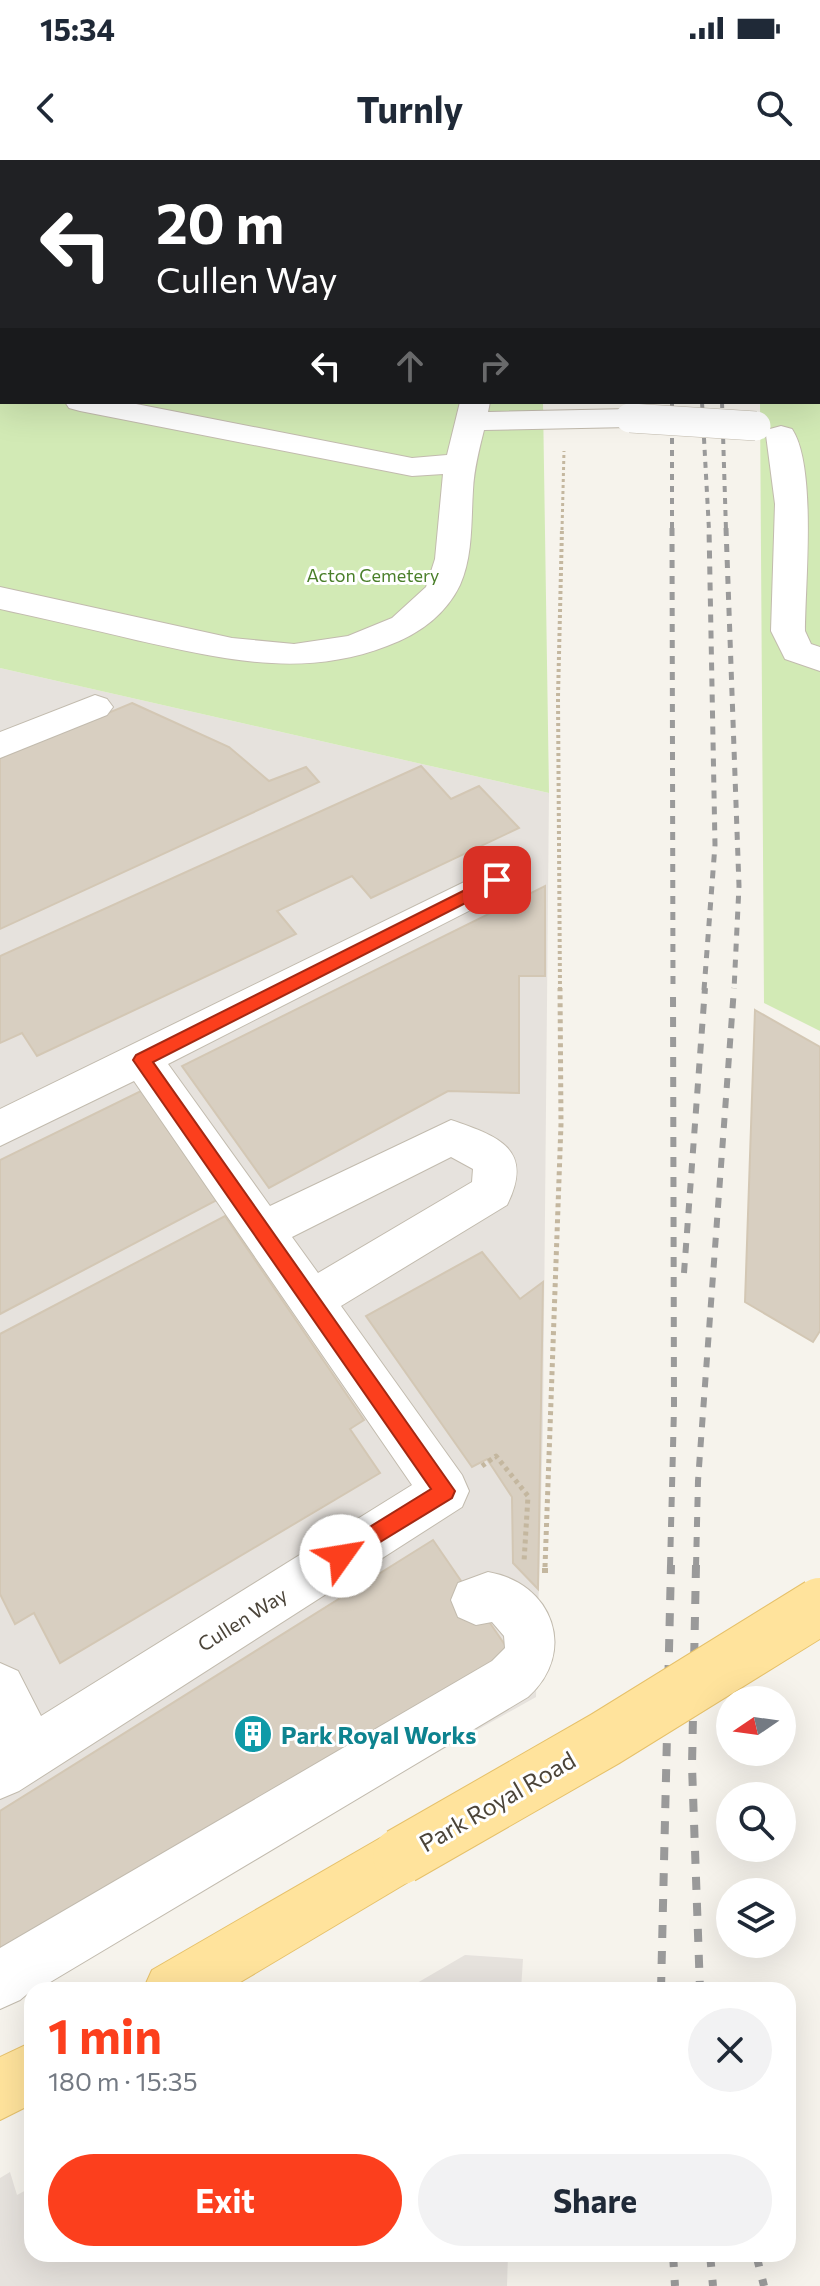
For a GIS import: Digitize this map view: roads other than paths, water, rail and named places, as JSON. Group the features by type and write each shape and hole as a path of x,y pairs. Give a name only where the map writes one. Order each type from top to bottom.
{"main road":[{"name":"Park Royal Road","path":"186,1982 605,1739 820,1606"},
{"path":"0,2090 24,2076"}],"street":[{"path":"90,404 412,467 460,463"},
{"path":"0,598 238,652 309,656 340,652 404,626 428,608 443,585 454,534 460,463 474,412 565,418 630,418 768,431 820,448"},
{"path":"768,431 787,452 790,483 788,631 797,651 820,660"},
{"path":"0,746 95,707"},
{"path":"0,1129 497,880"},
{"name":"Cullen Way","path":"16,1762 445,1491 142,1060"},
{"path":"262,1231 451,1137 496,1160 492,1192 311,1301"},
{"path":"0,1980 510,1679 527,1660 530,1643 525,1620 507,1601 485,1596 476,1600"},
{"path":"0,1689 16,1762"}],"railway":[{"path":"672,404 672,528"},
{"path":"702,404 709,530"},
{"path":"722,404 726,530"},
{"path":"672,528 673,990"},
{"path":"704,990 715,845 709,528"},
{"path":"726,528 739,886 734,990"},
{"path":"670,1567 674,1408 673,988"},
{"path":"684,1273 705,988"},
{"path":"696,1567 698,1481 734,988"},
{"path":"661,1982 671,1565"},
{"path":"696,1565 692,1766 700,1982"},
{"path":"674,2262 675,2286"},
{"path":"711,2262 713,2286"},
{"path":"758,2262 764,2286"}],"place":[{"name":"Park Royal Works","path":"253,1734"}],"park label":[{"name":"Acton Cemetery","path":"373,575"}]}
